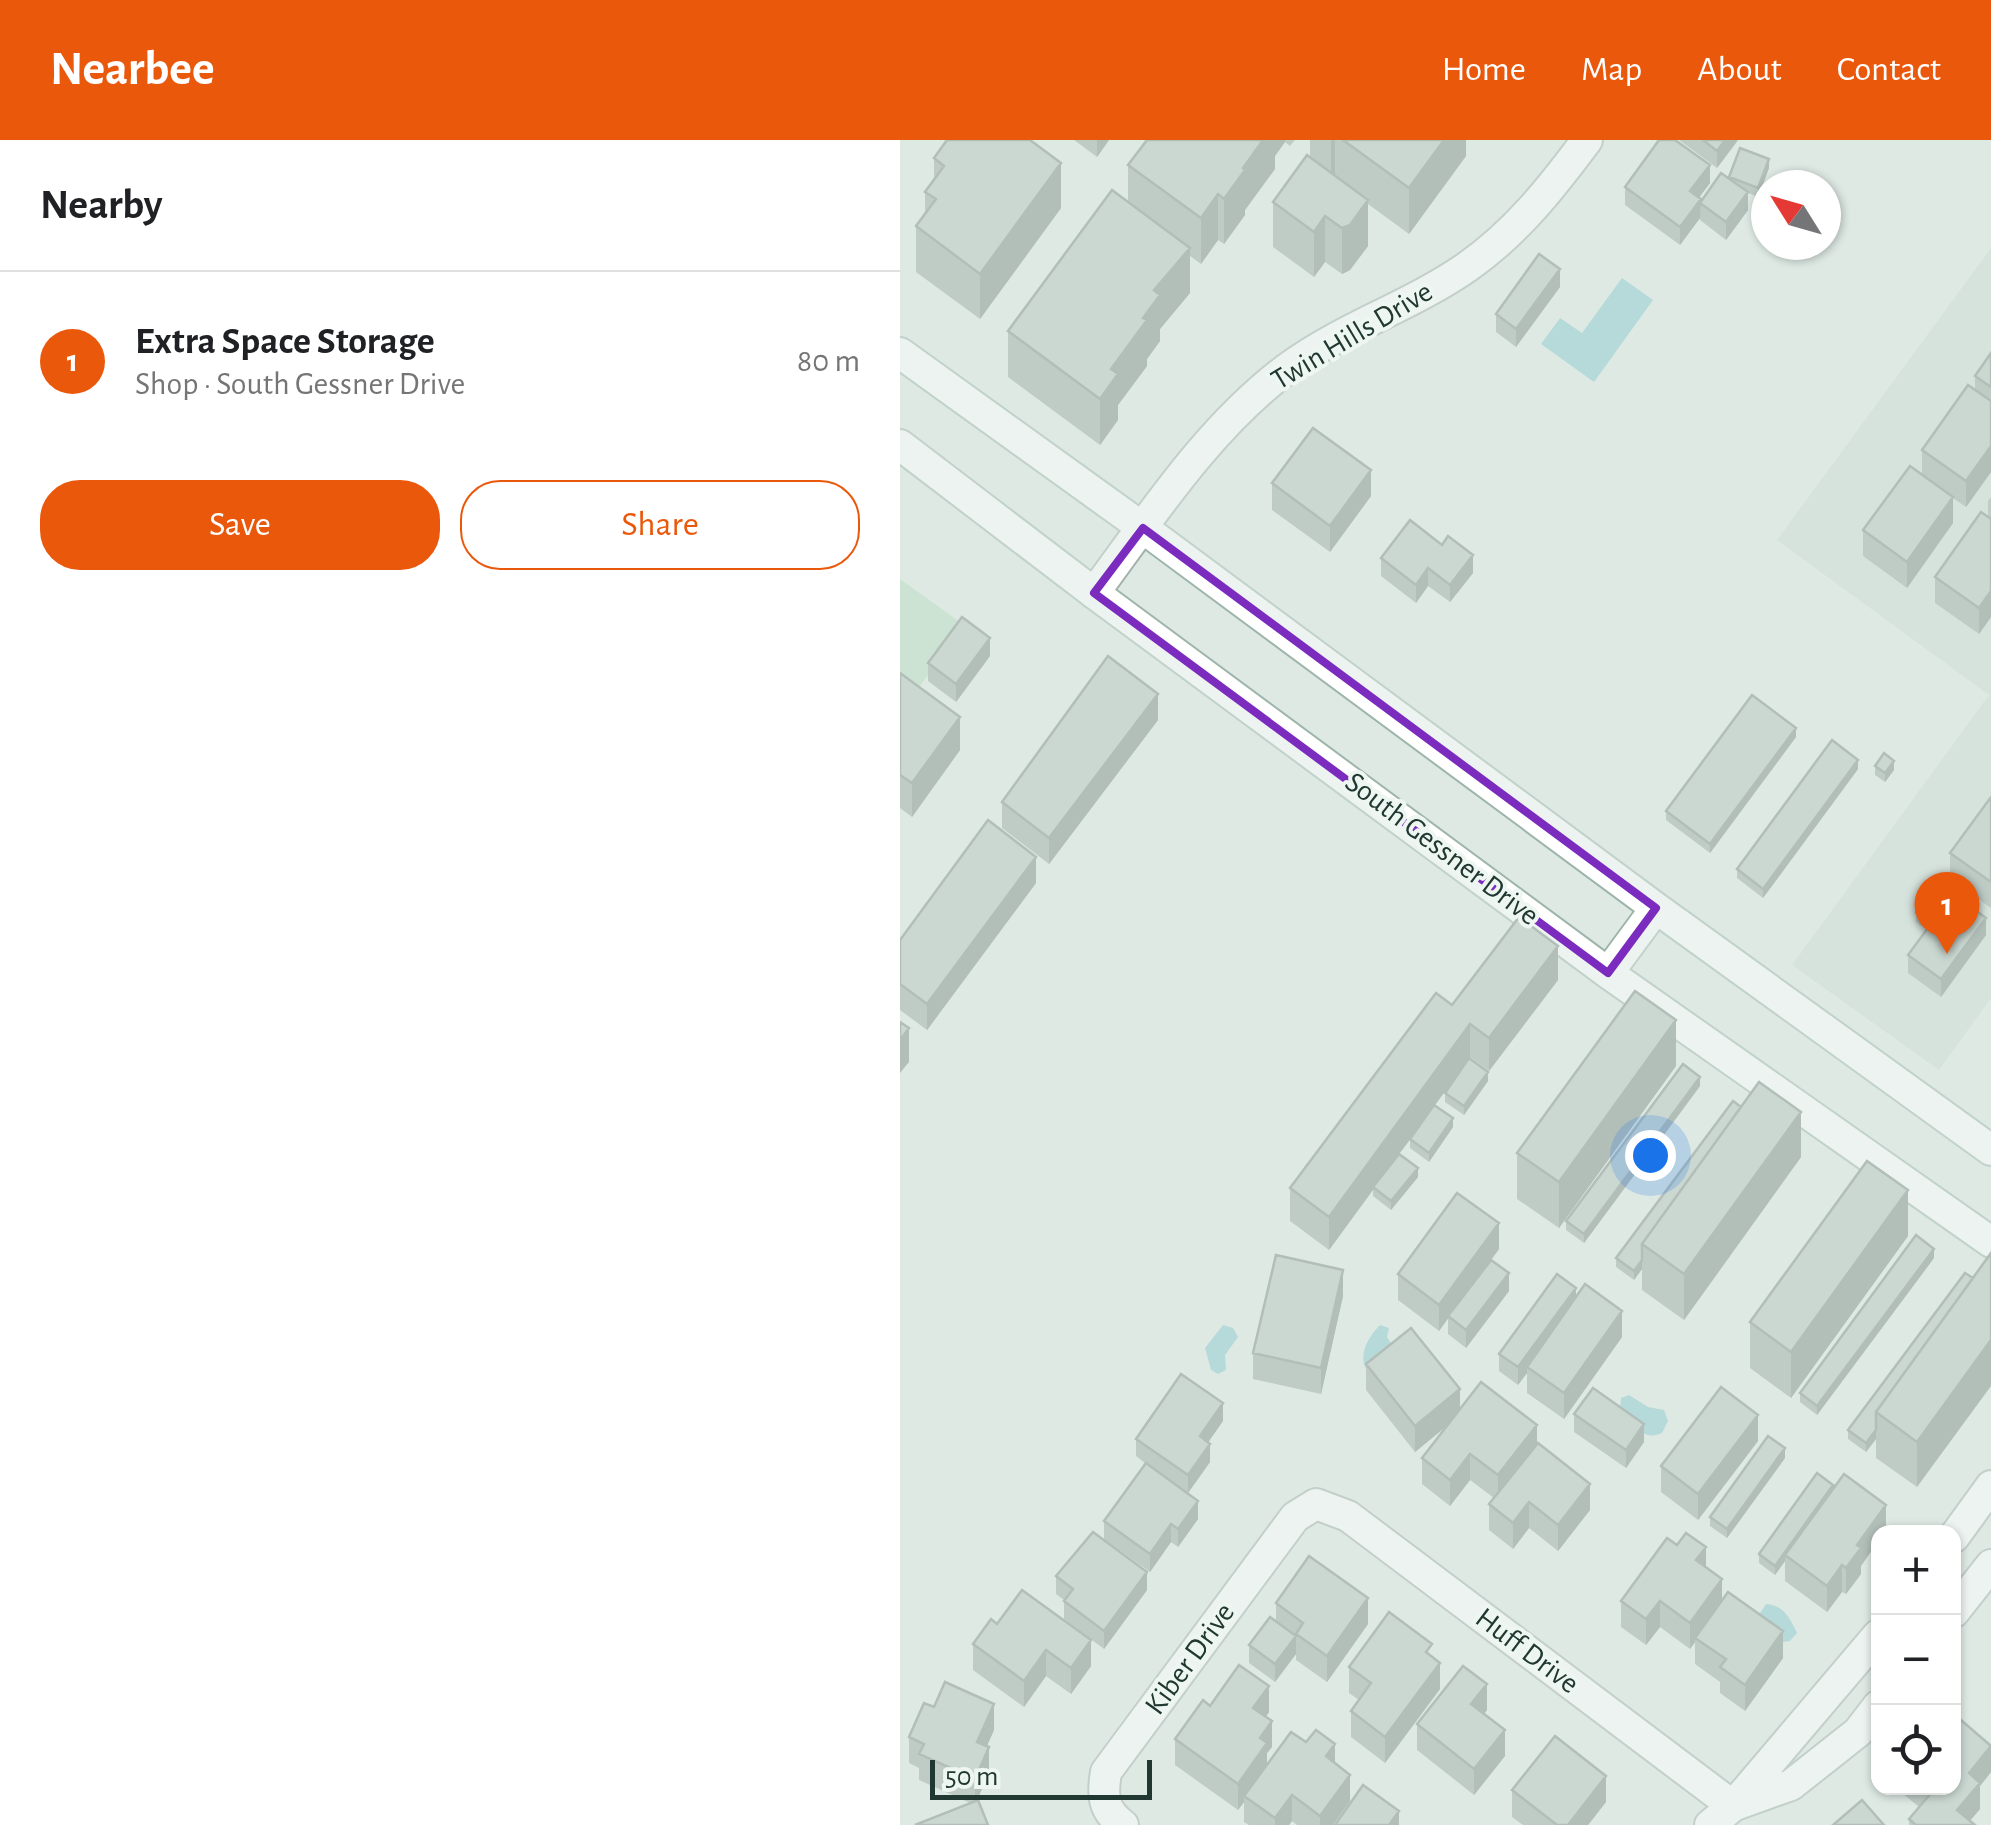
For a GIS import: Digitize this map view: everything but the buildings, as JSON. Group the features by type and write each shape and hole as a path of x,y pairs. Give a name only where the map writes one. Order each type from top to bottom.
{"main road":[{"name":"Twin Hills Drive","path":"1094,594 1199,454 1244,406 1289,367 1466,268 1530,213 1587,140"},
{"path":"900,353 1991,1150"},
{"name":"South Gessner Drive","path":"900,445 1094,594 1608,973 1991,1242"},
{"path":"1608,973 1656,908"},
{"path":"1961,1528 1991,1486"},
{"name":"Huff Drive","path":"1316,1504 1348,1516 1721,1816"},
{"name":"Kiber Drive","path":"1123,1825 1110,1815 1102,1796 1106,1772 1294,1517 1316,1504"},
{"path":"1961,1603 1991,1564"},
{"path":"1721,1816 1871,1644"},
{"path":"1721,1816 1790,1785 1858,1732 1871,1715"}],"highlighted area":[{"path":"1143,528 1656,908 1608,973 1094,593"}],"shaded area":[{"path":"1991,248 1991,998 1939,1070 1792,965 1989,695 1777,540"}],"green space":[{"path":"900,579 964,625 912,697 900,688"}],"water":[{"path":"1622,278 1653,300 1594,382 1541,344 1560,318 1582,333"},
{"path":"1223,1325 1233,1328 1238,1337 1225,1355 1226,1370 1218,1374 1211,1370 1205,1348"},
{"path":"1380,1325 1389,1328 1387,1337 1391,1343 1366,1369 1366,1346"},
{"path":"1629,1395 1648,1407 1664,1410 1668,1421 1662,1433 1644,1433 1620,1411 1621,1398"},
{"path":"1766,1604 1789,1617 1797,1633 1790,1641 1783,1642 1775,1624 1762,1619 1760,1613"}],"place":[{"name":"Extra Space Storage","path":"1947,954"}]}
